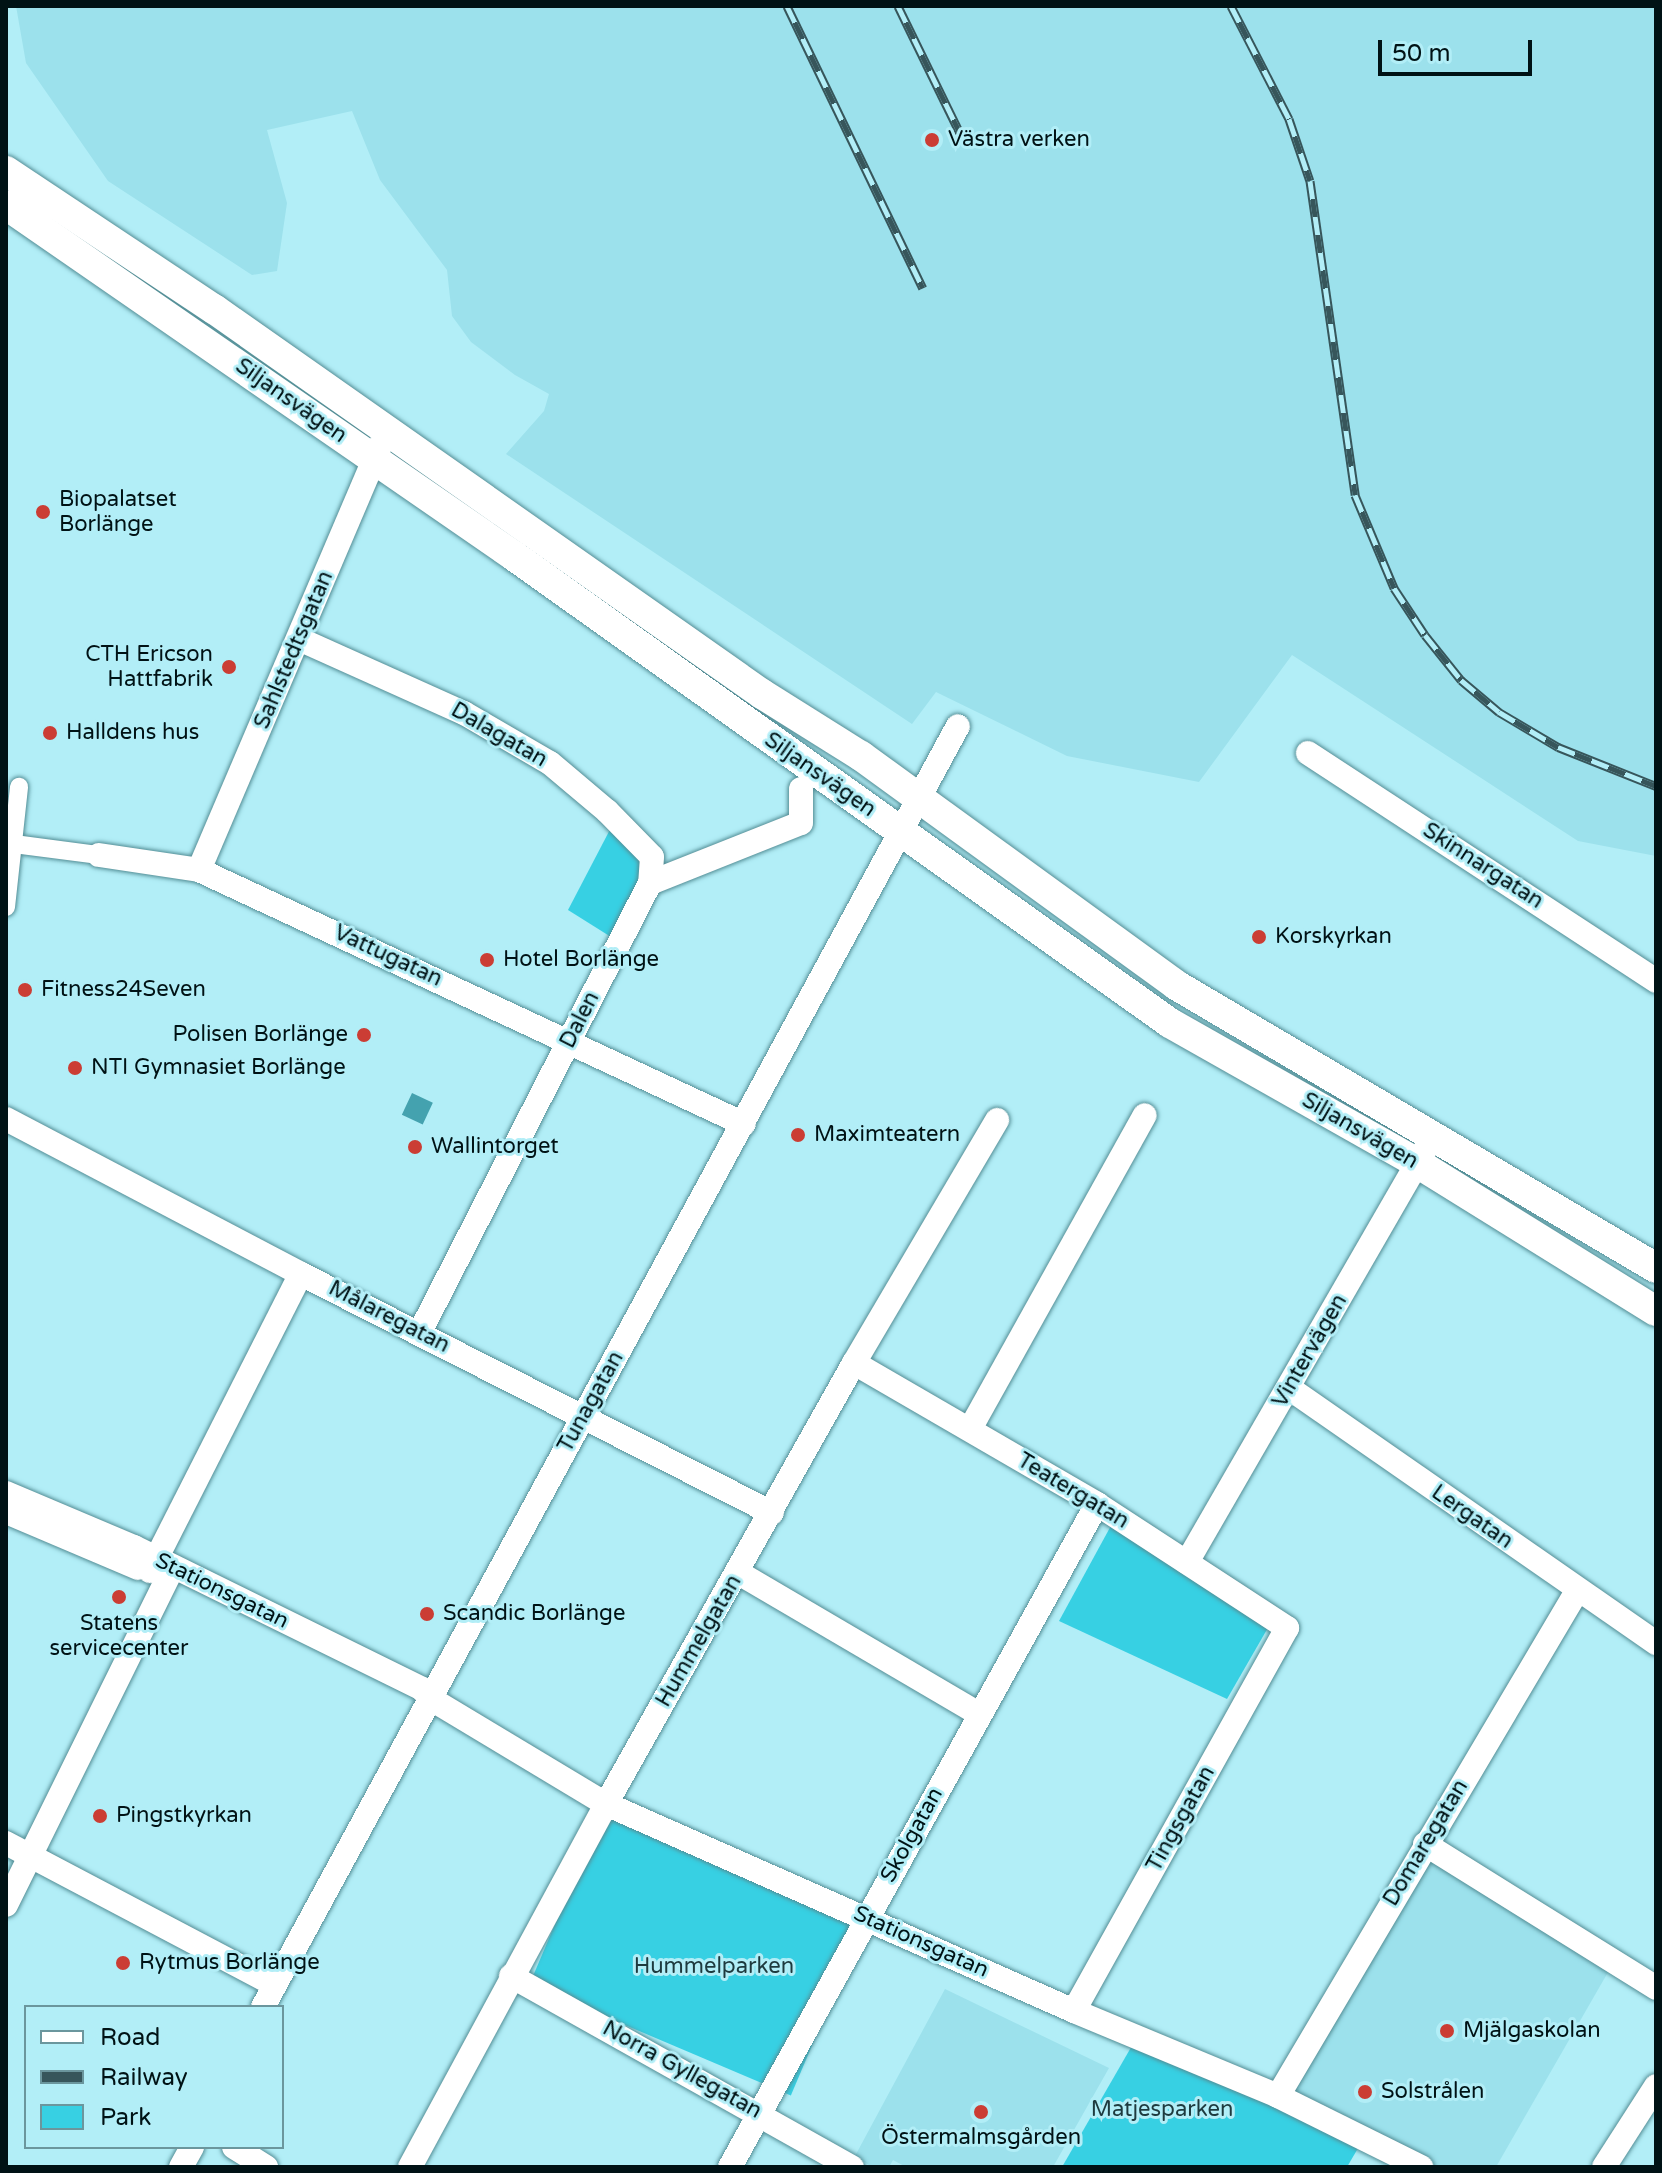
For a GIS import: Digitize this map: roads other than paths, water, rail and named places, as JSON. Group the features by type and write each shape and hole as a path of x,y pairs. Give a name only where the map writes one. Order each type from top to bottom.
{"street":[{"name":"Siljansvägen","path":"6,171 388,429 762,694 861,756 1176,985 1656,1311"},
{"name":"Siljansvägen","path":"6,205 374,459 1170,1023 1424,1151 1568,1214 1656,1268"},
{"name":"Sahlstedtsgatan","path":"199,870 388,429"},
{"name":"Dalagatan","path":"299,639 464,713 550,763 607,811 652,857 650,883"},
{"name":"Tunagatan","path":"264,2005 958,726"},
{"name":"Skinnargatan","path":"1308,753 1656,981"},
{"path":"6,907 19,787"},
{"path":"650,883 801,823 801,789"},
{"name":"Vattugatan","path":"14,844 199,870 744,1124"},
{"name":"Dalen","path":"420,1332 650,883"},
{"path":"970,1429 1145,1115"},
{"name":"Målaregatan","path":"6,1119 301,1274 772,1513"},
{"name":"Hummelgatan","path":"410,2167 606,1804 854,1363 997,1120"},
{"name":"Vintervägen","path":"1187,1562 1424,1151"},
{"path":"6,1905 301,1274"},
{"name":"Teatergatan","path":"854,1363 1097,1504 1287,1628"},
{"name":"Lergatan","path":"1289,1388 1656,1643"},
{"name":"Stationsgatan","path":"6,1493 416,1701 431,1699 606,1804 1074,2011 1278,2096 1421,2167"},
{"name":"Skolgatan","path":"730,2167 1097,1504"},
{"name":"Stationsgatan","path":"6,1512 161,1570"},
{"path":"737,1572 979,1714"},
{"name":"Domaregatan","path":"1278,2096 1577,1591"},
{"name":"Tingsgatan","path":"1074,2011 1287,1628"},
{"path":"6,1843 275,1985"},
{"path":"1425,1844 1656,1988"},
{"name":"Norra Gyllegatan","path":"511,1976 759,2112 852,2167"},
{"path":"1604,2167 1656,2086"},
{"path":"181,2167 191,2149"},
{"path":"237,2149 266,2167"}],"railway":[{"path":"787,6 923,288"},
{"path":"898,6 961,135"},
{"path":"1231,6 1289,119 1310,181 1355,495 1394,588 1425,635 1461,680 1499,712 1558,747 1656,786"}],"place":[{"name":"Västra verken","path":"932,140"},
{"name":"Biopalatset Borlänge","path":"43,512"},
{"name":"CTH Ericson Hattfabrik","path":"229,667"},
{"name":"Halldens hus","path":"50,733"},
{"name":"Korskyrkan","path":"1259,937"},
{"name":"Hotel Borlänge","path":"487,960"},
{"name":"Fitness24Seven","path":"25,990"},
{"name":"Polisen Borlänge","path":"364,1035"},
{"name":"NTI Gymnasiet Borlänge","path":"75,1068"},
{"name":"Maximteatern","path":"798,1135"},
{"name":"Wallintorget","path":"415,1147"},
{"name":"Statens servicecenter","path":"119,1597"},
{"name":"Scandic Borlänge","path":"427,1614"},
{"name":"Pingstkyrkan","path":"100,1816"},
{"name":"Rytmus Borlänge","path":"123,1963"},
{"name":"Mjälgaskolan","path":"1447,2031"},
{"name":"Solstrålen","path":"1365,2092"},
{"name":"Östermalmsgården","path":"981,2112"}],"park label":[{"name":"Hummelparken","path":"714,1967"},
{"name":"Matjesparken","path":"1162,2110"}]}
